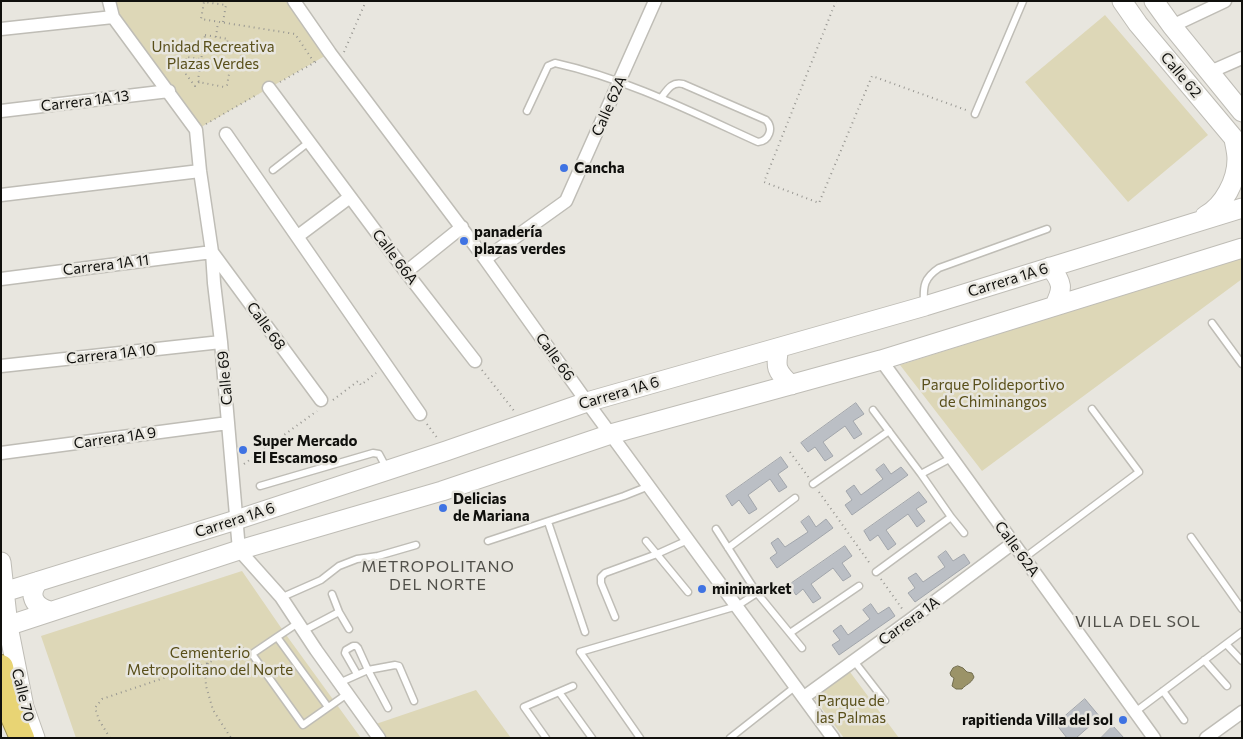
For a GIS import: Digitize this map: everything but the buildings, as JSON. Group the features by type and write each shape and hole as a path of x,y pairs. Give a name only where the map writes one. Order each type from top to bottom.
{"highway":[{"path":"1,667 10,710 22,738"}],"street":[{"name":"Calle 69","path":"109,1 114,17 196,130 212,252 239,550"},
{"name":"Calle 66","path":"294,1 338,65 485,259 648,486 833,738"},
{"name":"Calle 62A","path":"485,259 566,201 655,1"},
{"name":"Calle 62","path":"1122,1 1138,24 1238,144"},
{"name":"Calle 62","path":"1154,1 1242,112"},
{"path":"1172,26 1225,1"},
{"path":"1,29 114,17"},
{"path":"1210,72 1242,58"},
{"name":"Calle 66A","path":"269,88 475,361"},
{"name":"Carrera 1A 13","path":"1,111 168,91"},
{"path":"226,134 420,414"},
{"path":"1190,223 1209,214 1224,199 1234,180 1238,144"},
{"path":"1,195 200,171"},
{"path":"298,236 350,197"},
{"name":"Carrera 1A 6","path":"3,592 236,520 446,451 587,402 925,306 1242,208"},
{"path":"406,272 462,228"},
{"name":"Carrera 1A 6","path":"5,627 239,550 442,491 611,434 880,360 1242,248"},
{"name":"Calle 68","path":"212,252 322,404"},
{"name":"Carrera 1A 11","path":"1,279 212,252"},
{"path":"1050,267 1059,278 1061,292 1055,305"},
{"path":"214,283 230,276"},
{"name":"Carrera 1A 10","path":"1,366 221,342"},
{"path":"779,348 776,362 780,375 791,385"},
{"name":"Calle 62A","path":"880,360 1154,738"},
{"name":"Carrera 1A 9","path":"1,454 228,424"},
{"name":"Carrera 1A","path":"804,698 1013,543"},
{"path":"239,550 284,596 300,627 379,738"},
{"name":"Calle 70","path":"1,562 5,627 24,707 35,738"},
{"path":"39,581 34,589 34,599 39,607 50,611"},
{"path":"1206,738 1242,712"}],"lane":[{"path":"975,114 1023,1"},
{"path":"527,111 548,66 555,64 603,76 661,98 758,142 766,139 771,128 766,120 678,82 672,84 661,98"},
{"path":"273,170 309,142"},
{"path":"925,306 924,289 929,275 939,268 1047,229"},
{"path":"1212,323 1242,364"},
{"path":"1024,558 1138,472 1092,409"},
{"path":"873,410 964,533"},
{"path":"813,484 889,431"},
{"path":"260,486 373,453 379,454 387,470"},
{"path":"921,474 951,458"},
{"path":"488,541 624,496 648,486"},
{"path":"728,548 795,498"},
{"path":"876,572 951,517"},
{"path":"548,522 585,632"},
{"path":"716,529 757,593 802,648"},
{"path":"1191,537 1242,609"},
{"path":"615,617 601,577 605,573 657,554 688,540"},
{"path":"646,541 688,592"},
{"path":"284,596 321,580 339,566 357,559 378,556 416,545"},
{"path":"790,633 859,586"},
{"path":"640,738 580,652 737,606 757,593"},
{"path":"332,594 339,612 349,629"},
{"path":"339,612 277,636 252,654 303,725 328,707 356,674 368,670 399,666 414,701"},
{"path":"1136,712 1242,632"},
{"path":"277,636 328,707"},
{"path":"1226,644 1242,661"},
{"path":"356,674 345,654 346,650 353,646 358,648 388,708"},
{"path":"1204,660 1227,686"},
{"path":"854,661 885,701"},
{"path":"546,738 524,707 573,686"},
{"path":"730,738 796,686"},
{"path":"1163,691 1184,720"},
{"path":"559,692 592,738"}],"path":[{"path":"338,65 366,1"},
{"path":"836,1 764,182 819,204 872,76 975,114"},
{"path":"223,22 226,6 204,2 201,19 295,34 314,62"},
{"path":"216,37 218,22"},
{"path":"200,59 186,57 186,74 194,86 200,82 224,87 227,85 231,64 235,66 242,61 239,52 226,52 228,39 205,35 200,59 198,80 200,82"},
{"path":"475,361 524,423"},
{"path":"241,467 322,404 358,381 361,385 387,365"},
{"path":"420,414 446,451"},
{"path":"790,452 910,620"},
{"path":"110,738 99,720 95,708 102,699 208,663 205,670 206,686 213,710 231,738"}],"green space":[{"name":"Unidad Recreativa Plazas Verdes","path":"109,1 294,1 330,53 196,130"},
{"path":"1105,15 1208,135 1128,202 1025,82"},
{"name":"Parque Polideportivo de Chiminangos","path":"1242,257 1242,279 982,471 900,365"},
{"name":"Cementerio Metropolitano del Norte","path":"242,571 361,738 76,738 41,636"},
{"name":"Parque de las Palmas","path":"850,672 899,738 844,738 814,698"},
{"path":"476,690 511,738 379,738 370,726"}],"shaded area":[{"path":"958,666 972,673 974,677 962,689 956,689 952,686 954,678 950,673 953,668"}],"place":[{"name":"Cancha","path":"564,168"},
{"name":"panadería plazas verdes","path":"464,241"},
{"name":"Super Mercado El Escamoso","path":"243,450"},
{"name":"Delicias de Mariana","path":"443,508"},
{"name":"minimarket","path":"702,589"},
{"name":"rapitienda Villa del sol","path":"1123,720"}],"district":[{"name":"METROPOLITANO DEL NORTE","path":"438,576"},
{"name":"VILLA DEL SOL","path":"1138,622"}]}
